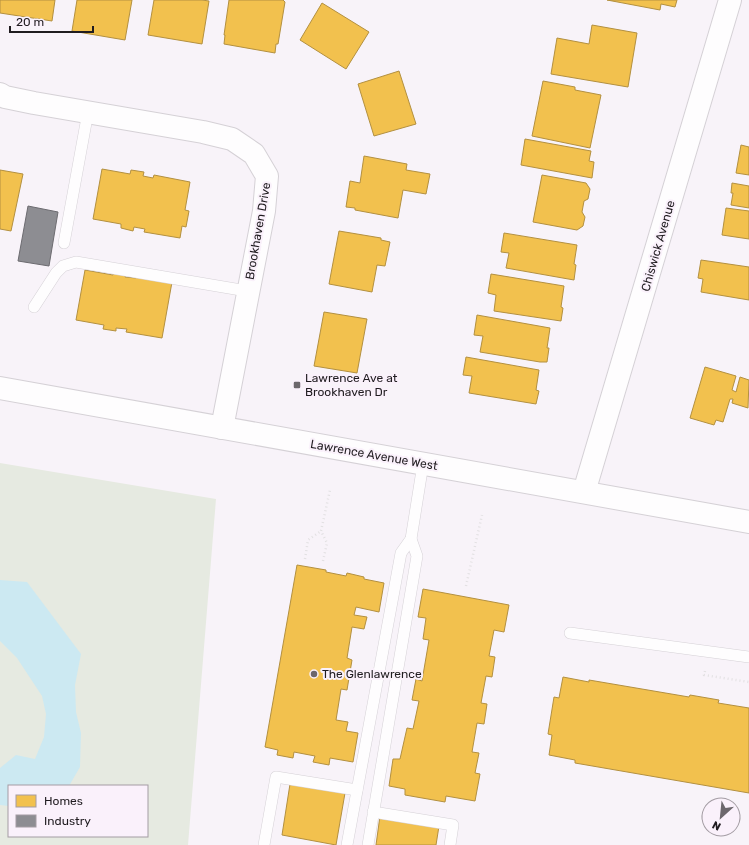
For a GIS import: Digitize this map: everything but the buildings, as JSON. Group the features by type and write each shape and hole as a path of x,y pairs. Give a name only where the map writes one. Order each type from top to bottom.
{"street":[{"name":"Chiswick Avenue","path":"584,492 730,0"},
{"name":"Brookhaven Drive","path":"0,94 5,97 34,103 203,132 232,139 254,154 268,176 264,211 247,291 222,428"},
{"name":"Lawrence Avenue West","path":"0,388 749,522"}],"lane":[{"path":"64,243 88,112"},
{"path":"34,307 56,273 63,266 76,262 247,291"},
{"path":"347,845 401,553 411,539 423,464"},
{"path":"368,845 417,556 411,539"},
{"path":"570,633 749,657"},
{"path":"264,845 276,777 357,790"},
{"path":"373,812 453,825 450,845"}],"path":[{"path":"323,561 327,542 322,531 330,490"},
{"path":"466,586 482,515"},
{"path":"305,559 308,540 322,531"}],"shaded area":[{"path":"0,463 216,499 188,845 0,845"}],"water":[{"path":"0,580 27,582 81,654 75,685 76,712 81,733 80,767 70,785 8,785 8,806 0,805 0,768 16,755 35,759 44,737 46,714 42,696 17,658 0,641"}],"place":[{"name":"Lawrence Ave at Brookhaven Dr","path":"297,385"},
{"name":"The Glenlawrence","path":"314,674"}]}
